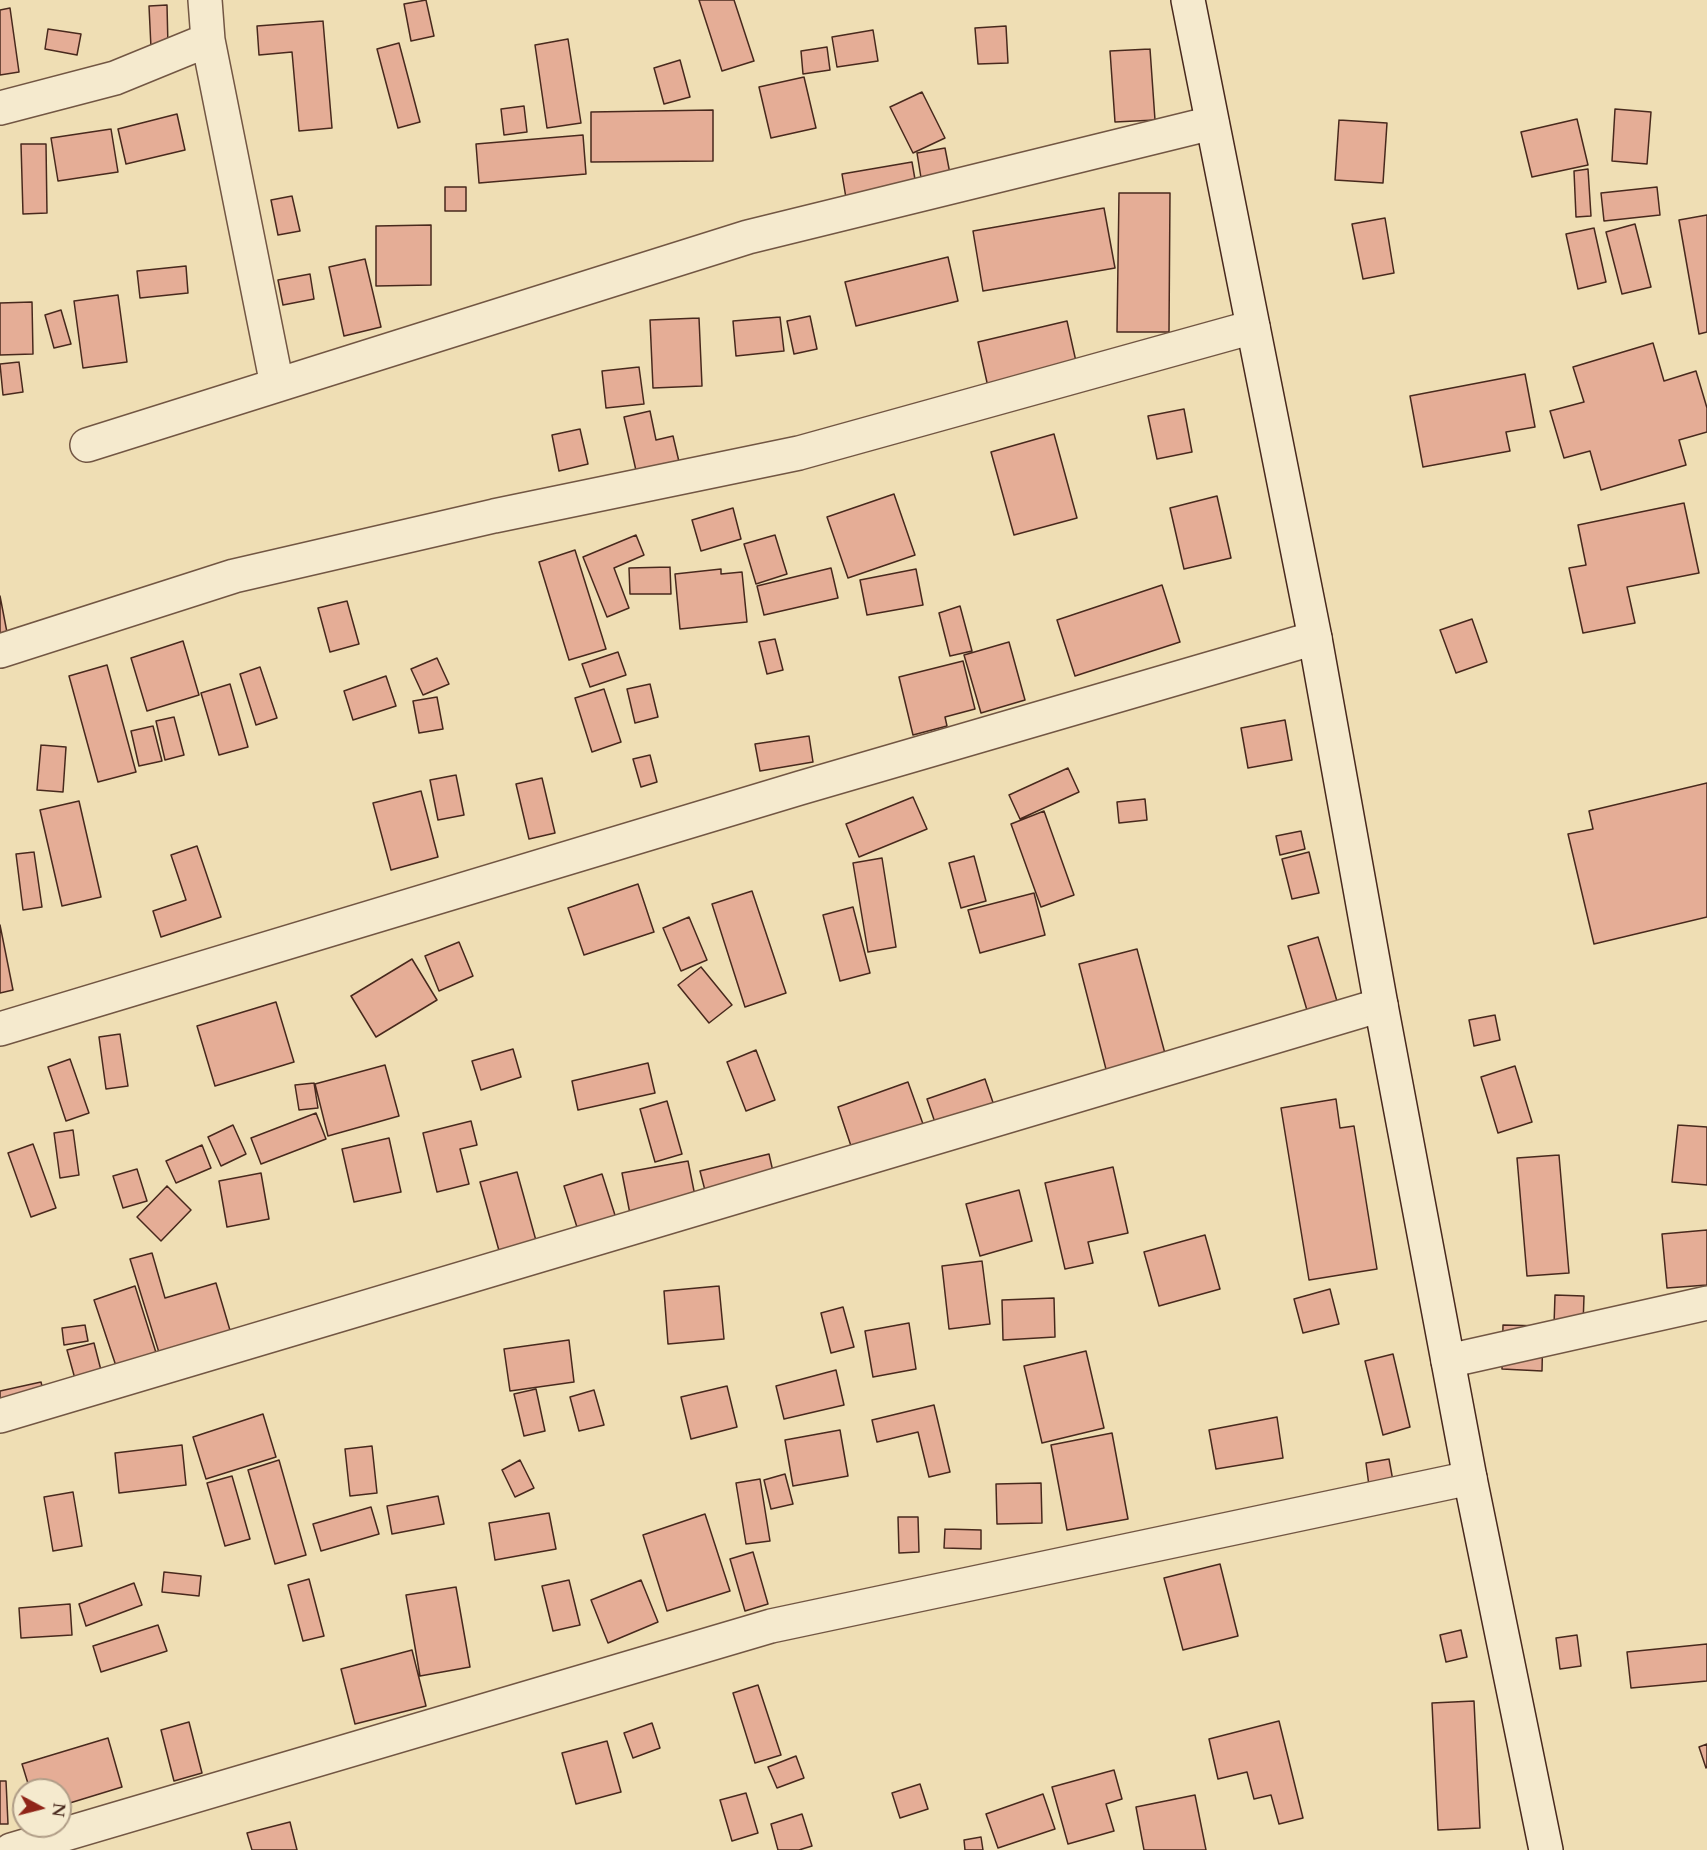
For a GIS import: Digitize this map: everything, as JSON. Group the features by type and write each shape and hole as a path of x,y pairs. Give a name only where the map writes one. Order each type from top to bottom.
{"street":[{"path":"205,0 208,39 277,385"},
{"path":"1188,0 1315,638 1470,1478 1546,1850"},
{"path":"0,108 115,78 208,39"},
{"path":"87,445 748,237 1212,123"},
{"path":"0,651 234,576 494,516 799,453 1253,327"},
{"path":"0,1029 812,784 1315,638"},
{"path":"0,1416 1381,1005"},
{"path":"1448,1361 1707,1304"},
{"path":"11,1850 771,1626 1470,1478"}],"building":[{"path":"426,0 434,36 411,41 404,4"},
{"path":"699,0 734,0 754,61 722,71"},
{"path":"167,5 168,47 151,48 149,6"},
{"path":"10,8 19,72 0,75 0,10"},
{"path":"323,21 332,128 299,131 292,52 259,55 257,26"},
{"path":"1006,26 1008,63 978,64 975,28"},
{"path":"48,29 81,34 77,55 45,49"},
{"path":"873,30 878,61 837,67 832,37"},
{"path":"568,39 581,123 547,128 535,45"},
{"path":"399,43 420,122 398,128 377,49"},
{"path":"827,47 830,70 803,74 801,51"},
{"path":"1150,49 1155,120 1115,122 1110,51"},
{"path":"680,60 690,97 664,104 654,68"},
{"path":"804,77 816,128 771,138 759,87"},
{"path":"922,92 945,138 913,153 890,107"},
{"path":"524,106 527,132 504,135 501,109"},
{"path":"1615,109 1651,112 1647,164 1612,161"},
{"path":"713,110 713,161 591,162 591,112"},
{"path":"177,114 185,150 126,164 118,129"},
{"path":"1577,119 1588,165 1532,177 1521,132"},
{"path":"1339,120 1387,123 1383,183 1335,180"},
{"path":"111,129 118,172 58,181 51,138"},
{"path":"583,135 586,174 479,183 476,144"},
{"path":"21,144 46,144 47,213 23,214"},
{"path":"945,148 952,184 923,190 917,153"},
{"path":"912,162 917,191 847,204 842,174"},
{"path":"1588,169 1591,216 1576,217 1574,171"},
{"path":"445,187 466,187 466,211 445,211"},
{"path":"1657,187 1660,215 1604,221 1601,193"},
{"path":"1119,193 1170,193 1169,332 1117,332"},
{"path":"292,196 300,231 278,235 271,200"},
{"path":"1104,208 1115,268 983,291 973,231"},
{"path":"1707,215 1707,332 1699,334 1679,220"},
{"path":"1385,218 1394,273 1363,279 1352,224"},
{"path":"1635,224 1651,287 1622,294 1606,232"},
{"path":"431,225 431,285 376,286 376,226"},
{"path":"1594,228 1606,282 1578,289 1566,234"},
{"path":"948,257 958,301 856,326 845,282"},
{"path":"365,259 381,327 344,336 329,267"},
{"path":"186,266 188,293 140,298 137,271"},
{"path":"310,274 314,299 283,305 278,280"},
{"path":"118,295 127,362 83,368 74,301"},
{"path":"32,302 33,354 0,355 0,303"},
{"path":"61,310 71,344 54,348 45,315"},
{"path":"810,316 817,349 794,354 787,321"},
{"path":"780,317 784,351 736,356 733,321"},
{"path":"699,318 702,386 653,388 650,320"},
{"path":"1067,321 1077,366 988,387 978,342"},
{"path":"1653,343 1664,381 1696,371 1707,408 1707,432 1679,440 1686,465 1601,490 1590,451 1564,458 1550,411 1584,402 1573,367"},
{"path":"19,362 23,392 3,395 0,364"},
{"path":"639,367 644,404 606,408 602,371"},
{"path":"1525,374 1535,427 1506,432 1510,451 1423,467 1410,396"},
{"path":"1184,409 1192,452 1157,459 1148,416"},
{"path":"650,411 656,440 673,436 680,466 637,475 624,417"},
{"path":"580,429 588,464 559,471 552,435"},
{"path":"1054,434 1077,518 1014,535 991,452"},
{"path":"894,494 915,555 848,578 827,517"},
{"path":"1217,496 1231,558 1184,569 1170,508"},
{"path":"1684,503 1699,573 1627,587 1635,623 1583,633 1569,568 1586,565 1578,525"},
{"path":"733,508 741,539 701,551 692,520"},
{"path":"636,535 644,555 614,568 629,608 607,617 583,557"},
{"path":"775,535 787,574 756,584 744,544"},
{"path":"575,550 606,649 569,660 539,562"},
{"path":"670,567 671,594 630,594 629,568"},
{"path":"831,568 838,598 764,615 757,586"},
{"path":"721,569 721,574 742,572 747,622 680,629 675,574"},
{"path":"916,569 923,605 867,615 860,580"},
{"path":"1162,585 1180,642 1075,676 1057,620"},
{"path":"0,596 10,648 0,649"},
{"path":"347,601 359,644 330,652 318,608"},
{"path":"960,606 972,651 950,656 939,613"},
{"path":"1472,619 1487,662 1456,673 1440,630"},
{"path":"775,639 783,670 767,674 759,642"},
{"path":"183,641 199,695 147,711 131,658"},
{"path":"1009,642 1025,700 981,713 964,655"},
{"path":"618,652 626,675 590,687 582,664"},
{"path":"437,658 449,684 423,695 411,669"},
{"path":"963,661 975,709 945,717 947,726 913,735 899,677"},
{"path":"107,665 136,772 98,782 69,676"},
{"path":"260,667 277,718 256,725 240,674"},
{"path":"386,676 396,706 353,720 344,691"},
{"path":"230,684 248,747 219,755 201,693"},
{"path":"650,684 658,717 635,723 627,689"},
{"path":"604,689 621,742 592,752 575,698"},
{"path":"437,697 443,729 419,733 413,701"},
{"path":"174,717 184,755 165,760 156,721"},
{"path":"1285,720 1292,760 1248,768 1241,728"},
{"path":"153,726 162,761 139,766 131,731"},
{"path":"809,736 813,762 760,771 755,744"},
{"path":"41,745 66,747 63,792 37,790"},
{"path":"650,755 657,782 641,787 633,759"},
{"path":"1068,768 1079,792 1020,819 1009,795"},
{"path":"456,775 464,815 438,820 430,780"},
{"path":"542,778 555,833 529,839 516,784"},
{"path":"1707,783 1707,917 1594,944 1568,834 1593,829 1589,811"},
{"path":"421,791 438,857 391,870 373,803"},
{"path":"913,797 927,829 859,857 846,824"},
{"path":"1145,799 1147,820 1119,823 1117,802"},
{"path":"79,801 101,897 62,906 40,810"},
{"path":"1044,811 1074,895 1041,907 1011,824"},
{"path":"1301,831 1305,849 1280,855 1276,836"},
{"path":"197,846 221,917 161,937 153,911 186,900 171,855"},
{"path":"34,852 42,907 23,910 16,854"},
{"path":"1309,852 1319,893 1292,899 1282,859"},
{"path":"974,856 986,901 961,908 949,863"},
{"path":"882,858 896,947 868,952 853,863"},
{"path":"638,884 654,932 584,955 568,908"},
{"path":"752,891 786,993 745,1007 712,904"},
{"path":"1034,893 1045,935 980,953 968,910"},
{"path":"853,907 870,973 840,981 823,915"},
{"path":"689,917 707,960 681,971 663,928"},
{"path":"0,925 13,990 0,993"},
{"path":"1318,937 1339,1008 1309,1017 1288,946"},
{"path":"459,942 473,976 439,991 425,956"},
{"path":"1137,949 1167,1061 1108,1077 1079,964"},
{"path":"412,959 437,1000 376,1037 351,996"},
{"path":"701,967 732,1005 709,1023 678,985"},
{"path":"276,1002 294,1062 215,1086 197,1026"},
{"path":"1495,1015 1500,1040 1474,1046 1469,1020"},
{"path":"120,1034 128,1086 106,1089 99,1037"},
{"path":"513,1049 521,1077 481,1090 472,1061"},
{"path":"756,1050 775,1100 746,1111 727,1062"},
{"path":"70,1059 89,1113 66,1121 48,1067"},
{"path":"648,1063 655,1093 578,1110 572,1081"},
{"path":"385,1065 399,1116 328,1136 315,1084"},
{"path":"1515,1066 1532,1122 1498,1133 1481,1077"},
{"path":"985,1079 1002,1129 944,1149 927,1099"},
{"path":"908,1082 928,1138 857,1164 838,1107"},
{"path":"314,1083 318,1108 299,1110 295,1085"},
{"path":"1336,1099 1340,1128 1354,1126 1377,1269 1309,1280 1281,1108"},
{"path":"667,1101 682,1154 655,1162 640,1109"},
{"path":"316,1113 326,1139 261,1164 251,1138"},
{"path":"471,1121 477,1145 460,1149 469,1184 437,1192 423,1133"},
{"path":"233,1125 246,1154 221,1166 208,1137"},
{"path":"1678,1125 1707,1127 1707,1185 1672,1182"},
{"path":"73,1130 79,1175 60,1178 54,1133"},
{"path":"389,1138 401,1192 354,1202 342,1149"},
{"path":"33,1144 56,1208 31,1217 8,1153"},
{"path":"202,1145 211,1168 176,1183 166,1161"},
{"path":"769,1154 776,1185 708,1202 700,1171"},
{"path":"1559,1155 1569,1273 1527,1276 1517,1158"},
{"path":"688,1161 698,1211 632,1224 622,1173"},
{"path":"1113,1167 1128,1233 1088,1242 1093,1263 1065,1269 1045,1183"},
{"path":"137,1169 147,1201 123,1208 113,1176"},
{"path":"517,1172 540,1255 503,1265 480,1182"},
{"path":"261,1173 269,1219 227,1227 219,1181"},
{"path":"602,1174 620,1231 582,1243 564,1186"},
{"path":"167,1186 191,1210 161,1241 137,1217"},
{"path":"1019,1190 1032,1241 980,1256 966,1204"},
{"path":"1707,1230 1707,1285 1667,1288 1662,1234"},
{"path":"1205,1235 1220,1289 1159,1306 1144,1252"},
{"path":"152,1253 165,1298 216,1283 232,1337 161,1359 130,1259"},
{"path":"982,1261 990,1324 949,1329 942,1266"},
{"path":"135,1286 158,1359 118,1372 94,1300"},
{"path":"719,1286 724,1339 668,1344 664,1291"},
{"path":"1330,1289 1339,1324 1303,1333 1294,1299"},
{"path":"1555,1295 1584,1296 1583,1326 1554,1325"},
{"path":"1054,1298 1055,1337 1003,1340 1002,1300"},
{"path":"843,1307 854,1347 831,1353 821,1313"},
{"path":"909,1323 916,1369 873,1377 865,1331"},
{"path":"85,1325 88,1341 64,1345 62,1328"},
{"path":"1503,1325 1543,1326 1542,1371 1502,1369"},
{"path":"569,1340 574,1382 510,1391 504,1349"},
{"path":"94,1343 103,1378 77,1386 67,1350"},
{"path":"1086,1351 1104,1428 1042,1443 1024,1366"},
{"path":"1393,1354 1410,1427 1383,1435 1365,1361"},
{"path":"836,1370 844,1405 784,1419 776,1386"},
{"path":"41,1382 46,1403 0,1414 0,1391"},
{"path":"727,1386 737,1427 691,1439 681,1397"},
{"path":"536,1389 545,1431 524,1436 514,1394"},
{"path":"594,1390 604,1425 579,1431 570,1397"},
{"path":"934,1405 950,1472 929,1477 918,1432 877,1442 872,1420"},
{"path":"263,1414 276,1457 206,1479 193,1437"},
{"path":"1277,1417 1283,1458 1216,1469 1209,1430"},
{"path":"840,1430 848,1476 793,1486 785,1440"},
{"path":"1112,1433 1128,1519 1067,1530 1051,1445"},
{"path":"182,1445 186,1485 119,1493 115,1453"},
{"path":"372,1446 377,1493 350,1496 345,1449"},
{"path":"1389,1459 1393,1481 1369,1486 1366,1463"},
{"path":"279,1460 306,1555 275,1564 248,1470"},
{"path":"520,1460 534,1488 515,1497 502,1470"},
{"path":"785,1474 793,1504 771,1509 764,1480"},
{"path":"232,1476 250,1539 225,1546 207,1483"},
{"path":"760,1479 770,1541 746,1544 736,1483"},
{"path":"1041,1483 1042,1523 997,1524 996,1484"},
{"path":"73,1492 82,1546 53,1551 44,1497"},
{"path":"438,1496 444,1524 392,1534 387,1506"},
{"path":"371,1507 379,1534 321,1551 313,1524"},
{"path":"549,1513 556,1549 495,1560 489,1523"},
{"path":"705,1514 730,1591 667,1611 643,1535"},
{"path":"898,1517 918,1517 919,1552 899,1553"},
{"path":"945,1529 981,1530 981,1549 944,1548"},
{"path":"753,1552 768,1604 745,1611 730,1559"},
{"path":"1220,1564 1238,1636 1183,1650 1164,1578"},
{"path":"164,1572 201,1576 199,1596 162,1592"},
{"path":"309,1579 324,1636 303,1641 288,1585"},
{"path":"569,1580 580,1625 553,1631 542,1586"},
{"path":"641,1580 658,1622 608,1643 591,1600"},
{"path":"134,1583 142,1605 86,1626 79,1604"},
{"path":"456,1587 470,1667 420,1676 406,1595"},
{"path":"70,1604 72,1635 21,1638 19,1608"},
{"path":"158,1625 167,1651 101,1672 93,1646"},
{"path":"1461,1630 1467,1657 1446,1662 1440,1635"},
{"path":"1577,1635 1581,1666 1560,1669 1556,1638"},
{"path":"1707,1644 1707,1681 1631,1688 1627,1652"},
{"path":"412,1650 426,1706 355,1724 341,1669"},
{"path":"758,1685 781,1755 755,1763 733,1693"},
{"path":"1474,1701 1480,1828 1438,1830 1432,1703"},
{"path":"1279,1721 1303,1818 1279,1824 1271,1795 1254,1799 1247,1772 1218,1779 1209,1739"},
{"path":"189,1722 202,1773 174,1781 161,1730"},
{"path":"652,1723 660,1748 633,1758 624,1733"},
{"path":"108,1738 122,1787 72,1802 72,1778 26,1778 22,1764"},
{"path":"607,1741 621,1792 576,1804 562,1753"},
{"path":"1707,1744 1707,1767 1706,1768 1699,1747"},
{"path":"796,1756 804,1778 777,1788 768,1767"},
{"path":"1114,1770 1122,1799 1106,1804 1114,1831 1068,1844 1052,1787"},
{"path":"0,1781 6,1781 8,1824 0,1824"},
{"path":"920,1784 928,1809 900,1818 892,1793"},
{"path":"746,1793 758,1833 732,1841 720,1800"},
{"path":"1043,1794 1055,1829 998,1848 986,1814"},
{"path":"1195,1795 1206,1850 1144,1850 1136,1807"},
{"path":"802,1814 812,1846 799,1850 778,1850 771,1824"},
{"path":"290,1822 297,1850 252,1850 247,1833"},
{"path":"981,1837 983,1850 965,1850 964,1840"}]}
